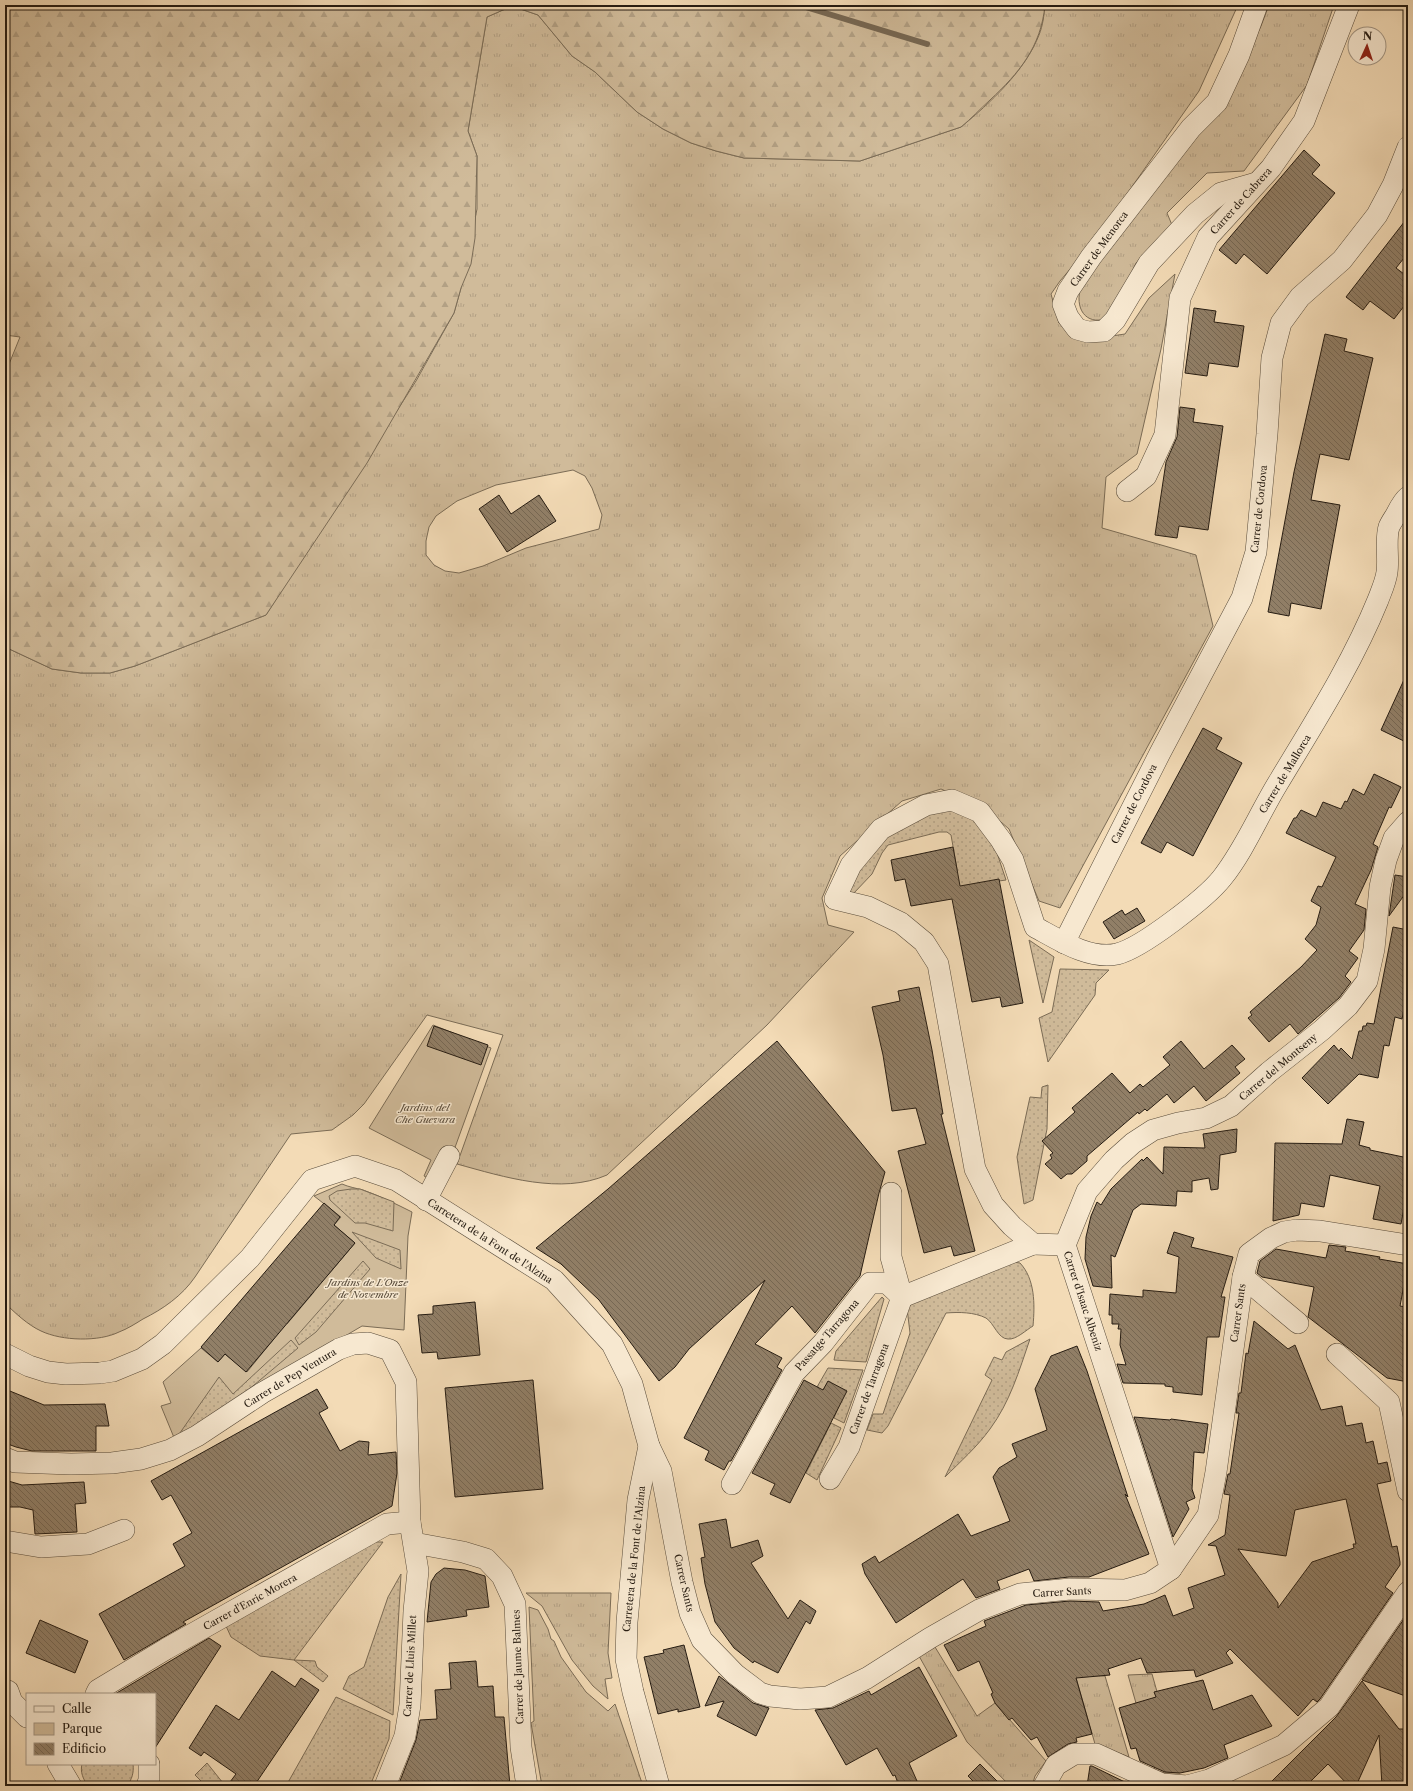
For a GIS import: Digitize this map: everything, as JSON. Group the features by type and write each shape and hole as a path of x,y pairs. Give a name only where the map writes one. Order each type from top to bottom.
{"street":[{"name":"Carrer de Menorca","path":"1256,183 1221,193 1195,214 1149,263 1115,320 1104,331 1088,332 1078,329 1068,317 1063,304 1068,291 1091,257 1191,128 1217,102 1239,55 1257,5"},
{"name":"Carrer de Cabrera","path":"1128,491 1146,476 1165,435 1180,298 1208,237 1271,168 1304,121 1350,5"},
{"name":"Carrer de Cordova","path":"1064,943 1167,739 1235,600 1256,552 1267,434 1272,358 1281,323 1300,297 1342,260 1377,215 1394,185 1408,147"},
{"name":"Carrer de Mallorca","path":"1033,1244 1012,1226 993,1205 975,1169 938,964 924,942 901,923 868,907 835,899 851,865 881,829 926,805 952,800 980,812 1001,840 1013,860 1035,927 1064,943 1099,955 1117,954 1132,947 1163,928 1200,899 1221,879 1237,856 1278,784 1310,733 1345,669 1378,600 1387,573 1389,528 1404,500 1408,497"},
{"name":"Carrer del Montseny","path":"1065,1245 1087,1191 1114,1160 1133,1143 1153,1130 1178,1123 1206,1118 1231,1106 1269,1072 1322,1030 1348,1006 1367,981 1374,948 1380,887 1386,860 1394,838 1408,822"},
{"path":"426,1200 449,1156"},
{"name":"Carretera de la Font de l'Alzina","path":"5,1354 35,1368 48,1372 66,1374 113,1371 142,1359 163,1344 250,1258 312,1180 355,1166 396,1180 554,1280 612,1344 632,1384 649,1446 638,1500 627,1622 626,1659 633,1692 658,1786"},
{"path":"891,1193 892,1257 902,1297 1033,1244"},
{"name":"Carrer Sants","path":"649,1446 661,1471 690,1613 702,1640 735,1674 760,1693 770,1696 800,1699 828,1697 868,1678 930,1638 979,1610 1020,1594 1070,1589 1125,1590 1150,1583 1172,1569 1208,1515 1216,1472 1243,1278 1249,1254 1271,1238 1284,1232 1297,1230 1320,1231 1408,1245"},
{"name":"Carrer d'Isaac Albeniz","path":"1033,1244 1065,1245 1172,1569"},
{"path":"1243,1278 1298,1323"},
{"name":"Passatge Tarragona","path":"732,1484 794,1373 823,1343 870,1283 887,1283 902,1297"},
{"name":"Carrer de Tarragona","path":"830,1479 849,1447 902,1297"},
{"name":"Carrer de Pep Ventura","path":"5,1458 15,1462 70,1464 112,1463 141,1460 170,1450 197,1436 262,1393 339,1348 354,1344 368,1343 390,1350 406,1382 410,1522 414,1543"},
{"path":"1337,1354 1389,1402 1408,1491"},
{"name":"Carrer d'Enric Morera","path":"96,1693 98,1690 166,1649 386,1524 410,1522"},
{"path":"5,1541 41,1547 88,1544 124,1530"},
{"name":"Carrer de Lluis Millet","path":"385,1786 404,1736 410,1704 414,1611 418,1571 414,1543"},
{"name":"Carrer de Jaume Balmes","path":"414,1543 464,1552 486,1559 502,1576 515,1604 521,1747 527,1786"},
{"path":"1044,1786 1056,1765 1074,1754 1096,1754 1162,1784 1187,1786 1209,1780 1284,1744 1329,1707 1408,1592"},
{"path":"13,1693 12,1702 26,1716"}],"green space":[{"path":"5,5 1045,5 1039,34 1027,58 1001,90 965,124 961,127 860,161 744,158 691,143 663,129 637,112 595,72 572,56 538,15 512,6 487,17 468,131 477,156 475,238 471,264 461,288 454,313 367,463 266,615 135,666 110,673 81,673 52,669 5,647 5,374 20,337 5,335"},
{"path":"1045,5 1238,5 1199,91 1094,241 1060,281 1051,294 1059,323 1073,337 1085,340 1125,334 1149,298 1175,274 1161,349 1137,454 1106,477 1102,528 1196,555 1213,626 1060,908 1039,901 1009,829 985,808 941,789 902,801 840,856 822,898 828,925 854,932 767,1025 607,1175 589,1181 571,1184 552,1184 532,1182 494,1174 457,1164 503,1035 427,1015 364,1104 353,1115 332,1130 291,1134 195,1277 190,1284 172,1301 158,1311 122,1331 91,1339 59,1337 41,1331 17,1315 5,1303 5,647 52,669 81,673 110,673 135,666 266,615 416,381 454,313 461,288 477,209 477,156 468,131 487,17 512,6 538,15 572,56 595,72 637,112 663,129 691,143 744,158 860,161 961,127 1006,86 1025,61 1039,35","holes":["573,470 585,476 592,488 602,515 599,529 526,548 483,566 459,573 445,571 434,565 426,555 426,541 429,527 436,516 457,501 496,485"]},
{"path":"1269,5 1334,5 1307,85 1244,171 1207,173 1167,213 1172,225 1136,263 1110,317 1102,320 1090,319 1085,316 1082,311 1079,298 1080,290 1086,275 1159,186 1233,84 1261,26"},
{"path":"951,806 974,817 997,853 1006,880 978,884 953,898 957,869 951,835 947,832 939,832 888,845 882,853 872,874 853,894 848,893 867,852 906,822"},
{"path":"1029,940 1054,957 1043,1003"},
{"path":"1060,969 1109,970 1096,983 1095,995 1048,1062 1039,1018 1052,1012"},
{"name":"Jardins del Che Guevara","path":"433,1025 491,1048 449,1164 430,1179 424,1176 431,1160 369,1128"},
{"path":"1048,1085 1047,1129 1033,1200 1024,1204 1017,1157 1030,1097 1041,1098 1042,1087"},
{"name":"Jardins de L'Onze de Novembre","path":"342,1184 369,1192 412,1212 408,1236 404,1330 362,1326 175,1440 161,1406 171,1403 163,1382 201,1348 218,1362 225,1354 247,1372 273,1340 252,1321 266,1305 287,1324 314,1292 293,1273 307,1257 328,1275 355,1243 334,1225 341,1217 314,1196"},
{"path":"360,1189 394,1202 393,1231 365,1223 355,1223 330,1200 329,1196 337,1191"},
{"path":"352,1232 400,1250 401,1269 376,1258"},
{"path":"363,1261 370,1269 316,1332 299,1345 295,1338"},
{"path":"1013,1262 1020,1263 1029,1276 1034,1301 1033,1326 1018,1336 1008,1339 1001,1336 986,1318 966,1313 946,1313 888,1426 882,1433 867,1430 873,1414 883,1414 910,1333 907,1308 911,1302"},
{"path":"882,1297 884,1299 866,1362 834,1360 836,1351"},
{"path":"1030,1339 1009,1397 997,1419 980,1442 945,1477 992,1380 985,1375 994,1357 1002,1360 1006,1352"},
{"path":"291,1340 298,1348 228,1407 175,1440 219,1377 233,1394"},
{"path":"828,1368 863,1370 844,1423 834,1418 845,1391 828,1383 822,1391 817,1387"},
{"path":"831,1423 841,1428 817,1480 806,1473"},
{"path":"373,1542 383,1542 294,1660 260,1656 231,1637 226,1626"},
{"path":"401,1574 393,1715 343,1689 349,1676 364,1667 388,1597"},
{"path":"526,1593 611,1593 608,1653 612,1678 605,1679 608,1699 593,1686 572,1660 542,1606"},
{"path":"529,1607 538,1610 561,1657 586,1692 608,1711 615,1704 643,1786 542,1786 531,1723 534,1721"},
{"path":"935,1647 977,1716 995,1703 1046,1761 1035,1776 1032,1786 1010,1786 967,1742 919,1656"},
{"path":"294,1660 315,1661 317,1667 328,1676 323,1682"},
{"path":"1075,1674 1105,1676 1129,1757 1095,1744"},
{"path":"1152,1674 1180,1773 1165,1773 1155,1770 1128,1675"},
{"path":"336,1697 390,1721 389,1739 370,1786 286,1786"},
{"path":"207,1763 226,1786 206,1786 195,1775"},
{"path":"82,1765 133,1765 133,1773 127,1786 88,1786 81,1770"}],"building":[{"path":"1304,150 1320,165 1312,174 1335,193 1267,274 1244,254 1236,264 1219,250"},
{"path":"1408,217 1408,253 1396,268 1408,277 1408,301 1394,319 1370,301 1363,310 1346,297"},
{"path":"1194,308 1216,311 1214,322 1244,326 1238,367 1209,363 1207,376 1185,373"},
{"path":"1325,334 1347,339 1344,351 1373,358 1349,460 1320,454 1316,473 1311,500 1340,505 1321,609 1291,603 1289,616 1268,612 1294,472"},
{"path":"1180,407 1195,409 1193,422 1223,426 1208,530 1179,526 1177,538 1155,535 1166,462 1177,437"},
{"path":"499,495 511,514 539,495 556,521 507,552 479,509"},
{"path":"1408,671 1408,743 1381,730"},
{"path":"1203,728 1222,738 1216,749 1242,763 1193,856 1167,842 1161,853 1141,843"},
{"path":"1374,774 1401,787 1391,808 1389,807 1373,844 1378,847 1371,870 1355,904 1366,909 1364,930 1349,951 1358,958 1345,976 1351,982 1339,998 1298,1034 1290,1024 1269,1042 1248,1018 1252,1015 1250,1012 1301,967 1317,950 1305,939 1316,925 1321,907 1311,901 1318,886 1322,887 1336,857 1286,833 1294,818 1296,818 1301,810 1316,817 1323,802 1341,809 1345,801 1347,802 1353,789 1364,795"},
{"path":"953,847 960,886 999,879 1023,1003 1002,1007 1000,997 972,1002 952,899 911,906 905,879 895,881 891,860"},
{"path":"1395,875 1408,877 1408,890 1389,916"},
{"path":"1137,908 1145,921 1114,939 1103,922 1122,910 1125,915"},
{"path":"1393,927 1408,930 1408,990 1402,1019 1395,1017 1389,1046 1384,1045 1378,1078 1359,1074 1328,1104 1302,1078 1334,1045 1339,1051 1341,1048 1352,1059 1359,1031 1362,1031 1363,1026 1366,1026 1367,1023 1374,1024"},
{"path":"919,987 932,1050 943,1114 941,1114 975,1251 954,1256 951,1246 924,1253 898,1151 926,1144 916,1108 892,1111 883,1055 872,1007 900,1001 898,991"},
{"path":"434,1026 488,1045 481,1065 427,1046"},
{"path":"777,1041 885,1172 860,1276 815,1333 792,1306 755,1344 782,1358 777,1367 782,1370 731,1461 729,1461 724,1470 705,1460 709,1451 684,1438 765,1280 689,1349 675,1367 659,1381 599,1300 561,1264 536,1248 608,1189"},
{"path":"1181,1041 1204,1069 1232,1045 1245,1059 1235,1067 1240,1073 1206,1101 1194,1086 1174,1103 1167,1094 1147,1111 1145,1109 1139,1114 1138,1112 1087,1156 1087,1161 1072,1174 1067,1174 1061,1179 1045,1164 1052,1158 1050,1155 1053,1153 1042,1141 1075,1112 1072,1108 1112,1073 1130,1093 1140,1084 1143,1087 1170,1065 1163,1057"},
{"path":"1347,1119 1364,1122 1359,1145 1370,1148 1370,1150 1408,1158 1408,1186 1401,1224 1373,1219 1380,1186 1330,1175 1324,1207 1301,1203 1299,1215 1273,1221 1275,1143 1342,1144"},
{"path":"1237,1129 1236,1152 1220,1155 1218,1189 1211,1190 1209,1178 1192,1181 1192,1192 1177,1191 1176,1206 1141,1204 1133,1210 1115,1257 1111,1255 1112,1288 1093,1286 1085,1259 1086,1237 1091,1216 1097,1202 1101,1205 1111,1189 1142,1159 1143,1161 1147,1157 1163,1174 1164,1147 1205,1148 1203,1134"},
{"path":"324,1203 340,1217 334,1225 355,1243 246,1372 225,1354 218,1362 201,1347"},
{"path":"1174,1232 1194,1238 1191,1247 1233,1257 1221,1297 1225,1297 1219,1337 1207,1337 1202,1395 1173,1392 1173,1387 1165,1386 1165,1384 1123,1383 1117,1364 1126,1365 1120,1345 1121,1329 1118,1329 1119,1324 1112,1324 1112,1315 1109,1315 1110,1294 1143,1297 1143,1290 1176,1293 1179,1257 1167,1253"},
{"path":"1329,1245 1346,1247 1345,1251 1408,1264 1400,1306 1406,1307 1404,1319 1408,1319 1408,1382 1387,1378 1308,1317 1314,1287 1262,1277 1257,1273 1260,1261 1276,1249 1326,1258"},
{"path":"475,1302 480,1355 438,1359 437,1352 422,1353 418,1315 433,1314 433,1306"},
{"path":"1254,1321 1288,1349 1295,1345 1321,1410 1342,1406 1346,1426 1362,1423 1366,1443 1373,1441 1378,1464 1387,1462 1391,1481 1377,1484 1392,1547 1397,1546 1400,1562 1400,1565 1385,1587 1393,1593 1320,1699 1317,1702 1313,1699 1298,1716 1230,1649 1226,1653 1233,1663 1196,1677 1194,1670 1147,1673 1141,1658 1108,1669 1110,1675 1076,1678 1092,1734 1076,1738 1077,1742 1068,1744 1048,1757 1037,1737 1031,1740 1012,1718 1009,1720 995,1703 991,1694 993,1693 979,1661 958,1671 944,1645 986,1626 984,1621 1026,1605 1070,1601 1099,1602 1103,1611 1144,1604 1165,1595 1173,1616 1194,1608 1188,1588 1225,1575 1216,1546 1208,1545 1225,1535 1230,1495 1224,1494 1228,1474 1230,1474 1239,1413 1236,1413 1239,1393 1241,1393 1246,1353 1248,1354","holes":["1346,1499 1356,1544 1353,1544 1354,1548 1312,1562 1278,1608 1278,1603 1238,1549 1286,1556 1295,1510"]},
{"path":"1077,1346 1087,1371 1128,1497 1125,1494 1149,1554 1089,1577 1069,1577 1034,1581 1029,1569 997,1581 1000,1589 976,1598 963,1579 896,1623 865,1574 862,1564 875,1556 879,1563 958,1514 971,1536 1010,1521 993,1477 999,1468 1017,1457 1012,1444 1047,1430 1035,1389 1051,1356"},
{"path":"533,1380 543,1489 455,1497 445,1388"},
{"path":"804,1380 823,1390 828,1381 847,1391 790,1503 770,1494 775,1484 752,1473"},
{"path":"5,1389 44,1405 105,1404 109,1426 96,1426 96,1451 32,1451 16,1447 5,1443"},
{"path":"317,1389 328,1408 319,1413 340,1451 359,1441 369,1442 368,1455 396,1452 397,1473 392,1506 183,1622 186,1624 124,1660 99,1614 185,1566 173,1544 192,1533 171,1495 162,1500 151,1481"},
{"path":"1134,1417 1171,1419 1208,1424 1204,1453 1194,1452 1192,1489 1195,1498 1186,1502 1189,1509 1173,1537"},
{"path":"5,1480 22,1485 84,1482 86,1503 75,1504 77,1532 35,1534 33,1510 20,1507 5,1507"},
{"path":"726,1519 731,1548 758,1540 763,1556 751,1563 788,1619 800,1600 816,1611 810,1624 806,1621 778,1673 754,1661 753,1663 734,1648 715,1622 705,1584 701,1558 705,1557 699,1524"},
{"path":"444,1568 465,1570 485,1576 489,1607 466,1610 467,1616 427,1622 431,1582 436,1574"},
{"path":"1408,1613 1408,1697 1362,1680"},
{"path":"40,1620 88,1641 75,1673 26,1653"},
{"path":"209,1638 221,1646 156,1746 156,1693 117,1693"},
{"path":"684,1645 700,1707 678,1712 678,1709 658,1714 644,1657 664,1653 663,1650"},
{"path":"476,1661 478,1687 493,1686 495,1717 504,1717 510,1786 398,1786 416,1740 420,1720 437,1719 435,1690 451,1689 449,1663"},
{"path":"919,1667 957,1736 909,1763 917,1781 904,1786 899,1786 895,1775 893,1776 877,1748 846,1765 815,1710 833,1708 869,1691 871,1695"},
{"path":"272,1671 295,1687 301,1678 319,1690 254,1786 227,1786 236,1774 204,1752 201,1756 189,1748 216,1705 239,1720"},
{"path":"719,1676 753,1703 769,1708 756,1736 717,1716 724,1701 705,1706"},
{"path":"1203,1680 1213,1710 1252,1695 1272,1726 1224,1745 1228,1758 1204,1768 1180,1773 1165,1772 1140,1761 1136,1748 1131,1749 1119,1708 1156,1697 1154,1692"},
{"path":"1362,1681 1399,1729 1408,1729 1408,1786 1382,1786 1379,1735 1356,1786 1349,1786 1328,1764 1306,1786 1267,1786 1336,1717"},
{"path":"980,1764 1002,1786 978,1786 968,1776"},
{"path":"1090,1766 1092,1766 1133,1786 1087,1786"}],"waterway":[{"path":"799,5 927,44"}]}
